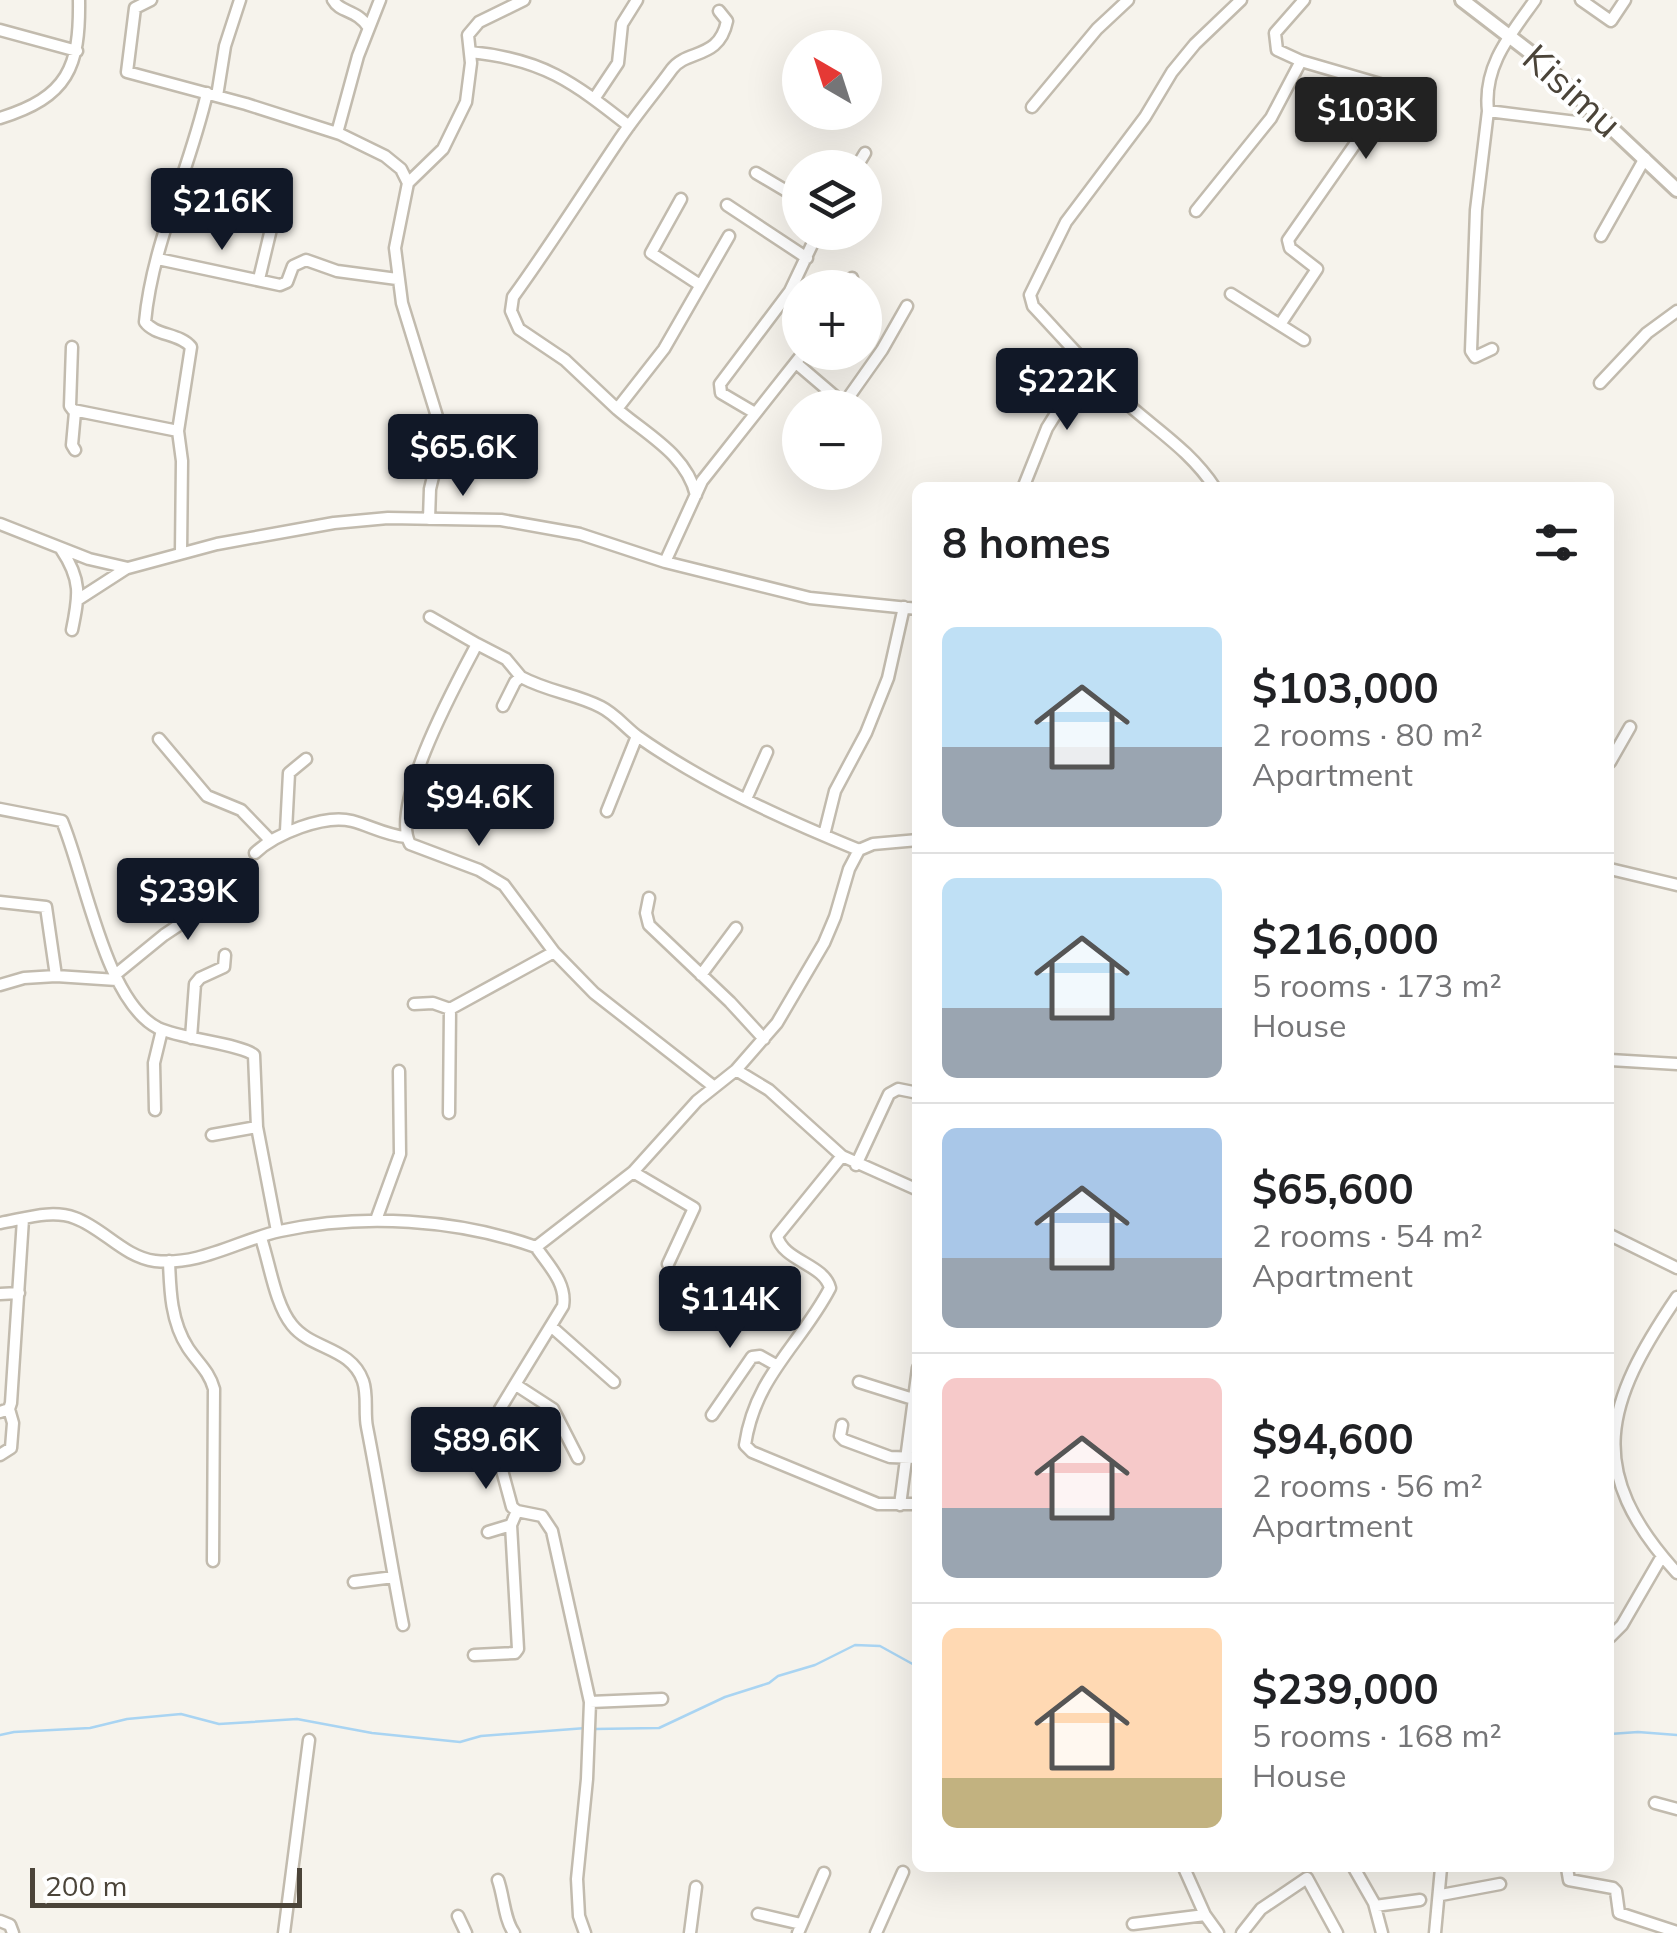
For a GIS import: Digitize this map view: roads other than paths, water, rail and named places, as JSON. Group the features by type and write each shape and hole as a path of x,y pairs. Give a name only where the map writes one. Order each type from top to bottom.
{"street":[{"path":"0,118 46,97 75,62 79,0"},
{"path":"151,0 136,8 126,71 337,133 384,156 401,169 408,183"},
{"path":"182,553 182,461 178,431 191,347 186,341 145,325 158,259 240,0"},
{"path":"333,0 338,7 359,14 369,28"},
{"path":"337,133 344,99 380,0"},
{"path":"429,519 430,489 441,444 439,423 402,304 395,248 408,183 443,149 461,118 466,102 468,35 476,25 524,0"},
{"path":"594,99 618,63 622,24 637,0"},
{"path":"1032,108 1097,29 1128,0"},
{"path":"1210,482 1192,456 1132,408 1087,364 1033,306 1030,295 1066,222 1145,117 1172,72 1241,0"},
{"path":"1281,323 1317,269 1290,248 1288,240 1360,137 1384,89 1380,84 1277,50 1275,33 1304,0"},
{"name":"Kisimu","path":"1462,0 1510,35 1677,190"},
{"path":"1492,349 1476,357 1470,351 1476,210 1488,78 1510,35 1535,0"},
{"path":"1581,0 1611,21 1625,0"},
{"path":"696,495 691,475 682,463 565,360 520,329 511,311 513,297 678,61 698,56 714,45 725,30 727,21 719,11"},
{"path":"0,30 78,50"},
{"path":"470,52 527,61 580,88 629,126"},
{"path":"1196,211 1271,118 1301,61"},
{"path":"1488,111 1612,127"},
{"path":"1602,236 1646,158"},
{"path":"756,174 782,189"},
{"path":"682,199 651,253 700,285"},
{"path":"726,205 807,258"},
{"path":"259,279 271,234 263,222"},
{"path":"617,408 664,349 729,236"},
{"path":"755,413 721,394 720,384 760,334 810,250"},
{"path":"158,259 284,284 293,266 306,260 337,271 398,279"},
{"path":"1231,294 1304,340"},
{"path":"854,390 907,306"},
{"path":"1600,383 1647,333 1677,311"},
{"path":"72,347 70,406 75,412 126,418 178,431"},
{"path":"1025,482 1052,418 1087,364"},
{"path":"665,562 702,481 790,370"},
{"path":"804,370 826,390"},
{"path":"75,412 75,450"},
{"path":"79,599 128,568 182,553 334,523 388,518 536,524 665,562 810,598 912,608"},
{"path":"0,524 114,567 128,568"},
{"path":"61,548 75,570 79,599 72,630"},
{"path":"824,835 835,792 878,708 904,607"},
{"path":"430,617 506,659 521,677 544,689 600,706 637,736 746,799 859,850"},
{"path":"406,837 412,786 477,644"},
{"path":"504,706 521,677"},
{"path":"1614,755 1630,727"},
{"path":"607,811 637,736"},
{"path":"159,740 208,796 245,813 269,839"},
{"path":"746,799 767,752"},
{"path":"286,831 289,773 306,759"},
{"path":"0,808 62,822 116,977 135,1010 162,1030 248,1050 254,1055 257,1128 277,1231"},
{"path":"255,852 286,831 343,819 378,833 406,837 417,848 479,870 504,885 554,952 594,992 713,1086"},
{"path":"536,1247 633,1172 764,1038 788,1008 824,943 859,850 869,845 912,841"},
{"path":"1614,870 1677,885"},
{"path":"0,985 24,978 116,977 164,935 208,905 210,894"},
{"path":"649,898 649,925 764,1038"},
{"path":"0,902 46,907 56,976"},
{"path":"701,976 736,928"},
{"path":"414,1004 432,1003 450,1009 554,952"},
{"path":"191,1038 195,984 224,967 226,955"},
{"path":"449,1113 450,1009"},
{"path":"155,1110 154,1063 162,1030"},
{"path":"1614,1060 1677,1064"},
{"path":"736,1070 769,1090 842,1156 912,1188"},
{"path":"376,1220 400,1154 400,1071"},
{"path":"856,1165 890,1094 898,1089 912,1091"},
{"path":"212,1135 257,1128"},
{"path":"842,1156 777,1236 780,1246 830,1284 828,1293 776,1365 753,1411 746,1448 867,1500 912,1504"},
{"path":"633,1172 693,1206 668,1264"},
{"path":"0,1223 49,1214 76,1218 133,1254 154,1261 196,1258 277,1231 376,1220 456,1229 536,1247 564,1291 564,1306 493,1426 508,1498 517,1511 542,1516 552,1532 590,1702 576,1897 585,1933"},
{"path":"0,1455 12,1448 14,1424 5,1411 14,1360 23,1220"},
{"path":"262,1238 285,1314 293,1326 346,1358 363,1380 365,1420 402,1625"},
{"path":"1614,1238 1677,1268"},
{"path":"169,1261 179,1330 214,1389 213,1561"},
{"path":"0,1294 19,1293"},
{"path":"1614,1446 1632,1372 1677,1297"},
{"path":"553,1328 614,1382"},
{"path":"712,1415 752,1357 760,1356 776,1365"},
{"path":"0,1362 14,1360"},
{"path":"859,1382 912,1399"},
{"path":"516,1384 552,1408 578,1458"},
{"path":"842,1425 840,1436 844,1440 890,1458 911,1459"},
{"path":"900,1505 911,1459 912,1429"},
{"path":"458,1456 496,1449"},
{"path":"1614,1469 1626,1499 1677,1573"},
{"path":"474,1655 515,1653 518,1649 511,1525 517,1511"},
{"path":"488,1532 511,1525"},
{"path":"1614,1633 1662,1556"},
{"path":"354,1582 394,1576"},
{"path":"590,1702 662,1698"},
{"path":"284,1933 309,1740"},
{"path":"1654,1803 1677,1810"},
{"path":"876,1933 903,1872"},
{"path":"1186,1872 1218,1933"},
{"path":"1356,1872 1375,1906 1382,1933"},
{"path":"1435,1933 1442,1872"},
{"path":"1568,1872 1569,1880 1613,1888 1619,1913 1677,1932"},
{"path":"758,1914 800,1928 824,1873"},
{"path":"1242,1933 1261,1908 1304,1873 1336,1933"},
{"path":"498,1880 508,1925 514,1933"},
{"path":"1440,1895 1500,1884"},
{"path":"682,1933 690,1933 696,1887"},
{"path":"1375,1906 1420,1900"},
{"path":"1132,1924 1205,1914"},
{"path":"458,1916 466,1933"},
{"path":"0,1921 10,1925 13,1933"}],"waterway":[{"path":"594,1729 659,1728 855,1645 880,1646 912,1664"},
{"path":"0,1735 90,1728 127,1719 181,1714 219,1724 297,1719 372,1733 460,1742 481,1736 586,1728"},
{"path":"1614,1734 1677,1735"}]}
